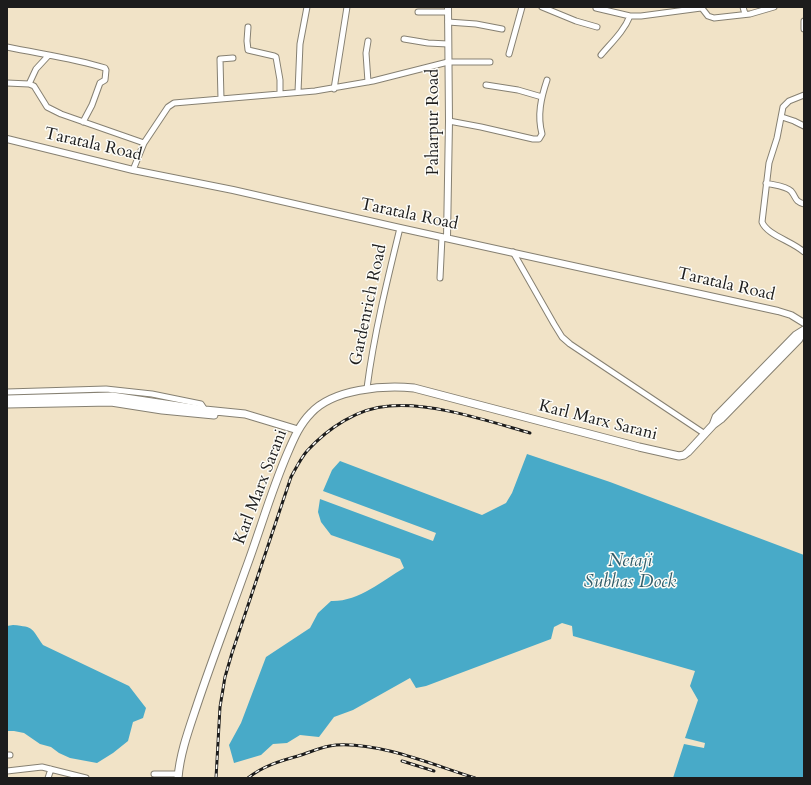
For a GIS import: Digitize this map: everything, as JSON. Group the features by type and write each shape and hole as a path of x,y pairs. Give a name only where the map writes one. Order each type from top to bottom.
{"main road":[{"name":"Karl Marx Sarani","path":"179,776 184,745 201,692 280,470 298,430 311,412 324,403 367,388 389,386 414,388 623,443 679,456 688,452 712,425 716,416 796,335 803,331"},
{"path":"7,399 112,396 245,419 258,418 298,430"},
{"path":"7,404 111,402 163,406"}],"street":[{"path":"298,92 300,44 307,7"},
{"path":"334,89 347,7"},
{"path":"509,54 522,7"},
{"path":"542,7 576,21 598,27"},
{"path":"743,7 745,14"},
{"path":"596,8 630,16 641,16 701,8 705,14 710,17 745,14 774,7"},
{"path":"418,12 448,9"},
{"name":"Paharpur Road","path":"445,237 449,121 448,9"},
{"path":"601,55 627,25 630,16"},
{"path":"804,21 804,29"},
{"path":"448,22 476,24 502,29"},
{"path":"248,27 246,42 248,50 276,57 280,80 280,94"},
{"path":"404,39 428,43 448,44"},
{"path":"368,41 366,53 368,82"},
{"path":"7,47 48,56 62,57 106,69 105,80 100,83 92,105 82,122"},
{"path":"29,84 36,69 48,56"},
{"path":"221,98 220,59 233,58"},
{"path":"133,170 144,143 168,107 174,103 334,89 448,62 490,62"},
{"path":"449,121 482,126 537,139 541,137 542,134 539,122 542,97 547,80"},
{"path":"7,83 29,84 34,86 47,107 82,122 144,143"},
{"path":"486,85 518,90 542,97"},
{"path":"804,95 785,104 769,163 762,222 770,232 790,241 804,252"},
{"path":"782,117 804,126"},
{"name":"Taratala Road","path":"7,139 133,170 233,190 778,311 791,315 804,323"},
{"path":"766,183 788,189 797,202 804,204"},
{"name":"Gardenrich Road","path":"367,388 376,332 400,228"},
{"path":"440,278 445,237"},
{"path":"513,252 562,338 705,434"},
{"path":"7,392 106,389 129,391 201,404 204,412"},
{"path":"7,771 38,767 86,778"},
{"path":"48,778 51,769"},
{"path":"154,774 179,776"}],"water":[{"name":"Netaji Subhas Dock","path":"527,454 610,482 804,555 804,778 673,778 684,744 704,748 705,743 685,738 698,700 690,686 695,671 573,636 572,626 562,623 554,627 551,639 426,686 416,688 410,678 353,710 334,717 319,737 300,735 287,743 273,744 261,755 234,763 229,745 241,723 266,657 310,628 318,613 331,601 351,598 369,590 404,568 400,559 331,535 321,522 318,512 320,499 433,541 436,533 323,491 332,470 340,461 482,515 506,503 512,493"},
{"path":"13,625 32,629 43,645 129,686 146,708 143,718 133,722 128,741 97,763 70,758 51,747 40,744 24,733 7,731 7,626"}],"railway":[{"path":"216,778 220,707 225,677 291,477 307,451 324,435 344,421 366,411 389,406 423,407 441,410 478,418 530,433"},
{"path":"248,778 272,764 336,745 353,745 388,751 475,778"},
{"path":"402,761 434,771"}]}
